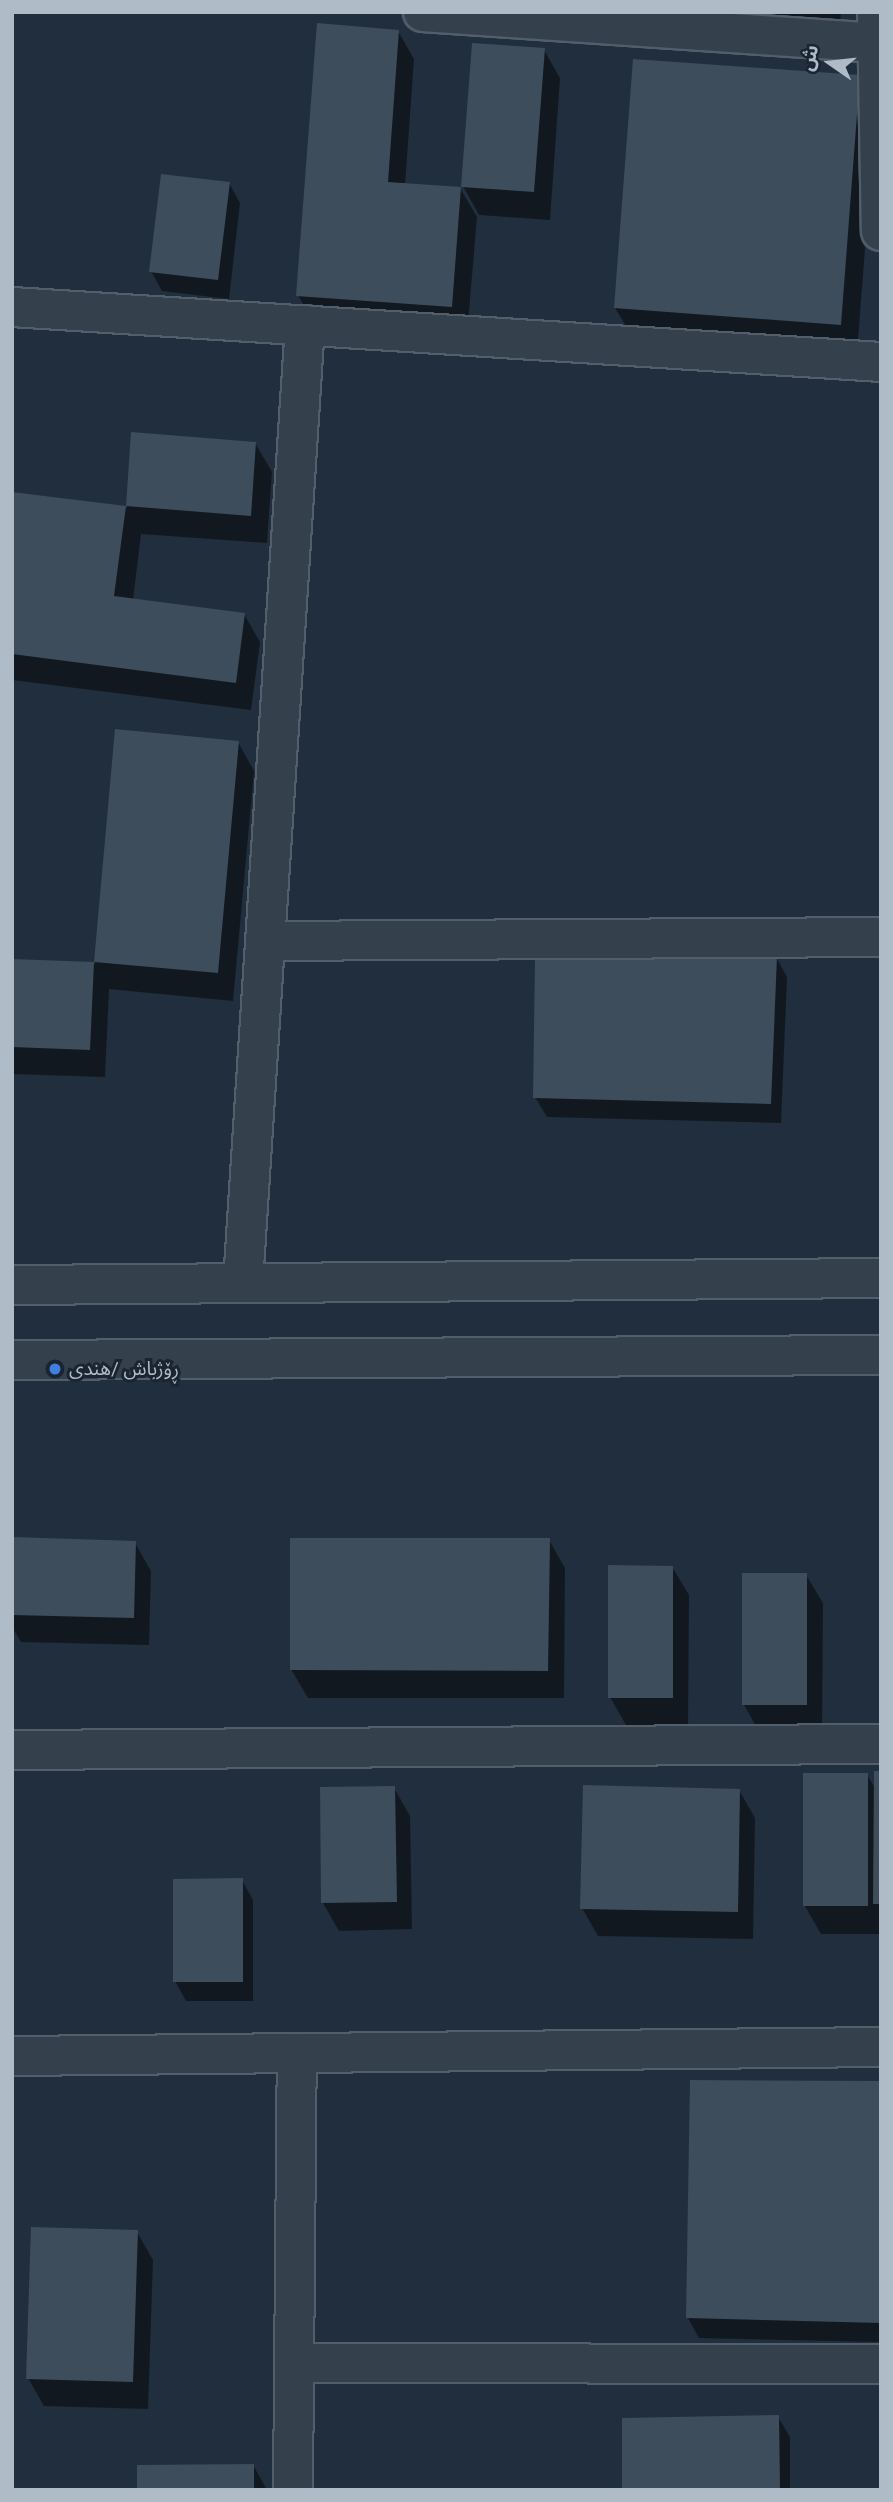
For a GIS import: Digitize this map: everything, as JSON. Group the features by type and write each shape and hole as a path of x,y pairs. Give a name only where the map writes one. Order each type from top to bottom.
{"street":[{"path":"423,12 877,28 881,231"},
{"path":"12,307 881,362"},
{"path":"243,1283 304,325"},
{"path":"266,941 881,937"},
{"path":"12,1285 881,1278"},
{"path":"12,1360 881,1355"},
{"path":"12,1750 881,1744"},
{"path":"12,2056 881,2047"},
{"path":"293,2490 297,2053"},
{"path":"294,2363 881,2364"}],"building":[{"path":"317,23 399,30 388,182 461,187 452,307 296,296"},
{"path":"472,43 545,48 534,192 461,187"},
{"path":"633,59 860,75 841,325 614,308"},
{"path":"161,174 230,182 218,280 149,272"},
{"path":"131,432 256,442 251,516 126,506"},
{"path":"12,492 126,506 114,596 245,613 236,683 12,654"},
{"path":"115,729 239,741 218,973 94,962"},
{"path":"621,955 777,956 771,1104 533,1098 535,960"},
{"path":"12,959 94,962 90,1050 12,1047"},
{"path":"12,1537 136,1541 134,1618 12,1615"},
{"path":"290,1538 550,1538 548,1671 290,1670"},
{"path":"608,1565 673,1566 673,1698 608,1698"},
{"path":"742,1573 807,1573 807,1705 742,1705"},
{"path":"874,1771 881,1771 881,1904 873,1904"},
{"path":"803,1773 868,1773 868,1906 803,1906"},
{"path":"583,1785 740,1789 738,1912 580,1909"},
{"path":"395,1786 397,1902 321,1903 320,1787"},
{"path":"243,1878 243,1982 173,1982 173,1879"},
{"path":"690,2080 881,2081 881,2323 686,2318"},
{"path":"31,2227 138,2230 133,2382 26,2379"},
{"path":"779,2415 780,2490 622,2490 622,2418"},
{"path":"254,2464 254,2490 137,2490 137,2465"}],"place":[{"name":"ڕۆژباش /ھندی","path":"55,1369"}]}
